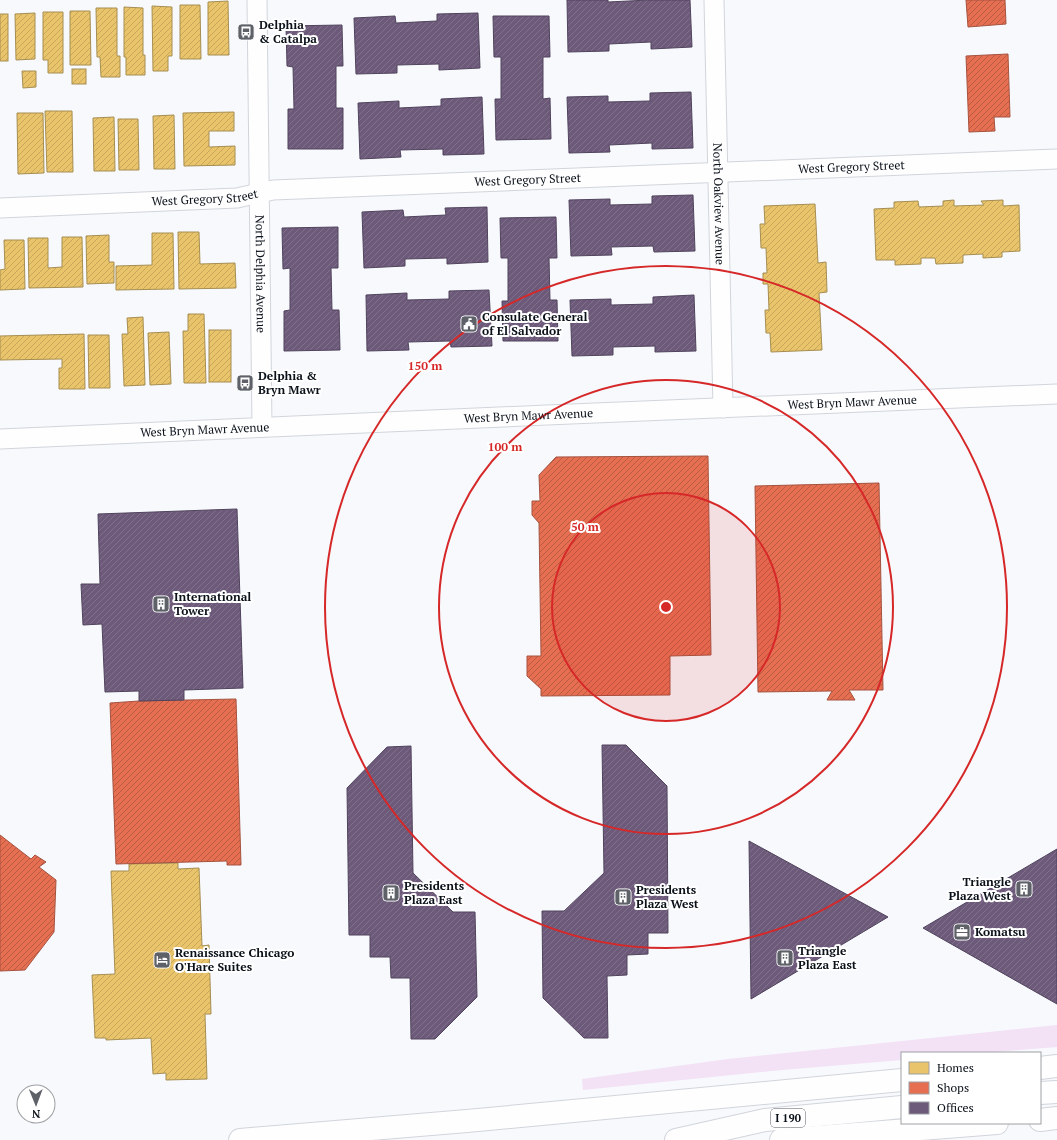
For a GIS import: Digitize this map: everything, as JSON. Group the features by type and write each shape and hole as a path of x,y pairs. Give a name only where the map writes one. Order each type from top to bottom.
{"highway":[{"path":"1041,1068 1057,1066"},
{"path":"240,1140 467,1121 901,1080"},
{"path":"1041,1093 1057,1092"},
{"name":"I 190","path":"676,1140 765,1120 901,1107"},
{"path":"1041,1120 1057,1118"},
{"path":"781,1140 984,1124"}],"street":[{"name":"North Delphia Avenue","path":"257,0 262,427"},
{"name":"North Oakview Avenue","path":"714,0 723,408"},
{"name":"West Gregory Street","path":"0,208 237,198 281,190 1057,159"},
{"name":"West Bryn Mawr Avenue","path":"0,438 1057,394"}],"shaded area":[{"path":"1057,1025 1057,1047 994,1052 901,1052 901,1060 782,1070 583,1090 582,1079 728,1059"}],"building: Homes":[{"path":"228,1 229,55 208,55 208,2"},
{"path":"180,5 200,5 201,59 180,59"},
{"path":"152,6 172,7 172,56 168,56 168,71 153,71"},
{"path":"124,7 143,8 143,55 145,55 145,75 126,75 126,57 124,57"},
{"path":"96,8 117,8 117,56 120,56 120,77 101,77 100,57 97,57"},
{"path":"70,11 90,11 91,65 70,65"},
{"path":"43,12 63,12 63,73 48,73 48,60 43,60"},
{"path":"35,13 35,59 16,60 15,14"},
{"path":"0,14 8,14 8,61 0,61"},
{"path":"72,69 86,69 86,84 72,84"},
{"path":"22,71 36,71 36,87 23,88"},
{"path":"45,111 72,111 73,172 47,172"},
{"path":"234,112 234,131 209,131 209,147 235,146 235,165 184,166 183,113"},
{"path":"17,113 43,113 44,173 18,174"},
{"path":"174,115 175,169 154,169 153,116"},
{"path":"114,117 115,171 94,171 93,118"},
{"path":"118,119 138,119 139,170 119,170"},
{"path":"954,200 954,206 984,205 981,201 1003,200 1003,206 1019,205 1020,251 1002,252 1002,257 983,258 983,254 963,255 963,263 936,264 935,258 921,258 921,264 895,265 895,260 876,260 874,209 894,208 894,202 918,201 919,207 943,206 943,201"},
{"path":"815,204 818,263 826,262 827,292 819,293 822,350 771,352 770,333 766,333 765,310 769,310 768,284 763,284 763,273 767,273 766,248 761,248 760,224 765,224 764,206"},
{"path":"178,232 199,232 200,264 235,263 236,288 179,289"},
{"path":"152,233 173,233 174,289 116,290 116,266 152,265"},
{"path":"109,235 109,262 114,262 114,283 87,284 86,236"},
{"path":"62,237 82,237 83,287 29,288 28,238 48,238 48,268 62,267"},
{"path":"4,240 24,240 25,289 0,290 0,270 5,269"},
{"path":"188,314 204,314 206,383 184,383 183,331 188,331"},
{"path":"143,317 145,385 124,386 122,334 128,334 127,318"},
{"path":"209,330 231,330 231,382 209,382"},
{"path":"169,332 171,384 150,385 148,333"},
{"path":"84,334 85,389 59,389 59,368 62,368 62,359 0,360 0,336"},
{"path":"88,335 109,335 110,388 89,388"},
{"name":"Renaissance Chicago O'Hare Suites","path":"178,863 178,869 199,868 202,946 209,945 211,1014 205,1014 207,1079 166,1080 166,1073 153,1074 151,1038 106,1040 106,1038 95,1038 92,975 115,974 111,871 129,871 129,864"}],"building: Shops":[{"path":"966,0 1005,0 1006,24 968,27"},
{"path":"1008,54 1010,117 994,117 995,131 969,132 966,56"},
{"path":"708,456 711,655 670,656 670,695 541,696 541,689 527,676 527,656 541,656 539,523 532,515 532,501 540,501 539,475 556,457"},
{"path":"879,483 883,690 849,690 855,700 827,700 832,691 758,692 755,486"},
{"path":"236,699 241,865 227,865 227,861 116,864 110,703"},
{"path":"0,835 31,859 35,855 46,862 39,867 56,880 54,932 25,970 0,971"}],"building: Offices":[{"path":"567,0 608,0 608,2 690,0 692,47 651,49 651,42 609,44 609,51 568,52"},
{"path":"478,13 480,68 439,70 439,64 397,65 397,73 356,74 354,18 395,16 396,23 437,21 437,14"},
{"path":"493,16 549,16 550,57 543,57 543,99 550,98 551,139 496,140 495,99 501,99 501,57 494,57"},
{"path":"342,25 343,66 336,66 336,108 343,108 343,149 288,149 288,109 294,109 293,67 287,66 286,26"},
{"path":"691,92 693,148 652,149 652,143 609,145 610,152 569,153 567,97 608,96 608,102 650,101 650,93"},
{"path":"482,97 484,154 443,155 443,149 400,150 401,157 360,159 358,103 399,101 399,108 441,106 441,99"},
{"path":"693,195 695,251 654,252 653,246 611,247 612,255 571,256 569,200 610,199 610,205 652,204 652,196"},
{"path":"487,207 488,262 447,264 447,258 405,259 405,266 364,268 362,212 403,210 404,217 446,215 445,208"},
{"path":"556,217 557,258 549,258 550,300 557,300 558,341 503,341 502,301 508,301 508,258 501,258 500,218"},
{"path":"338,227 338,268 331,268 332,310 339,310 340,350 284,351 284,311 290,310 290,268 283,269 282,228"},
{"path":"489,290 492,346 451,347 450,341 408,342 409,350 367,351 366,295 407,293 407,300 449,299 449,291"},
{"path":"694,295 696,351 655,352 655,346 613,347 613,355 572,356 570,300 611,299 611,305 653,304 653,297"},
{"name":"International Tower","path":"237,509 243,688 184,690 184,700 139,701 139,691 105,692 102,624 83,625 81,584 100,584 98,514"},
{"name":"Presidents Plaza West","path":"602,745 626,745 667,786 668,933 648,933 648,954 627,955 627,975 607,976 608,1038 584,1038 543,998 542,911 564,911 604,873"},
{"name":"Presidents Plaza East","path":"411,746 413,873 453,912 475,912 477,997 435,1039 411,1039 410,978 391,978 390,957 370,957 370,935 349,935 347,788 387,747"},
{"name":"Triangle Plaza East","path":"749,841 888,917 751,999"},
{"name":"Triangle Plaza West","path":"1057,849 1057,1004 923,928"}],"place":[{"name":"Delphia & Catalpa","path":"246,32"},
{"name":"Consulate General of El Salvador","path":"469,324"},
{"name":"Delphia & Bryn Mawr","path":"245,383"},
{"name":"International Tower","path":"161,604"},
{"name":"Triangle Plaza West","path":"1024,889"},
{"name":"Presidents Plaza East","path":"391,893"},
{"name":"Presidents Plaza West","path":"623,897"},
{"name":"Komatsu","path":"962,932"},
{"name":"Triangle Plaza East","path":"785,958"},
{"name":"Renaissance Chicago O'Hare Suites","path":"162,960"}]}
